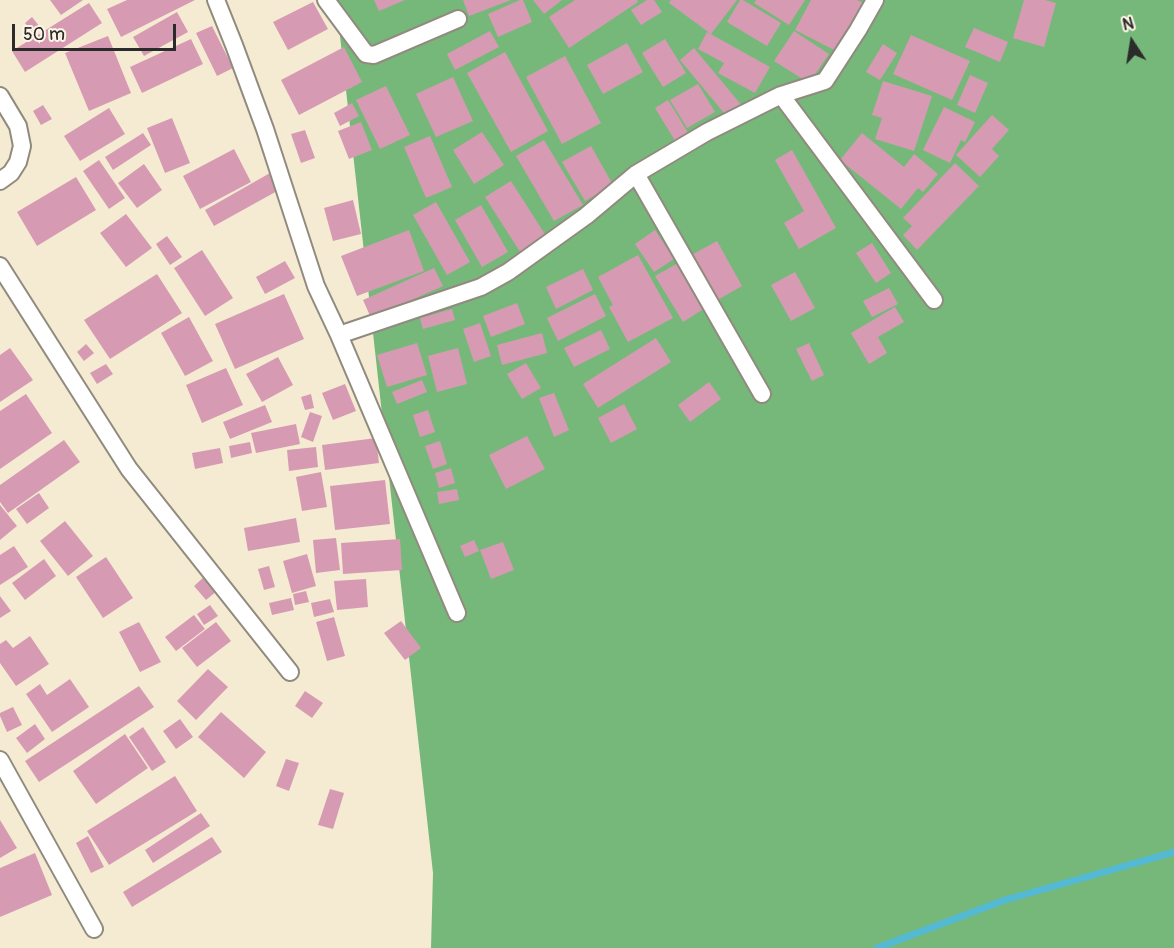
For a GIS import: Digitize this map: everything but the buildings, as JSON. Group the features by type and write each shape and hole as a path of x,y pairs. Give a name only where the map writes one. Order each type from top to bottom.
{"street":[{"path":"216,0 265,129 316,286 457,613"},
{"path":"326,0 366,54 374,55 458,19"},
{"path":"339,335 481,287 508,272 586,216 636,174 707,132 781,95 825,81 875,0"},
{"path":"781,95 934,300"},
{"path":"0,96 18,126 22,146 18,162 11,174 0,181"},
{"path":"636,174 762,394"},
{"path":"0,266 129,469 290,672"},
{"path":"0,760 94,929"}],"green space":[{"path":"336,0 1174,0 1174,948 431,948 433,873"}],"waterway":[{"path":"877,948 1005,900 1174,852"}]}
